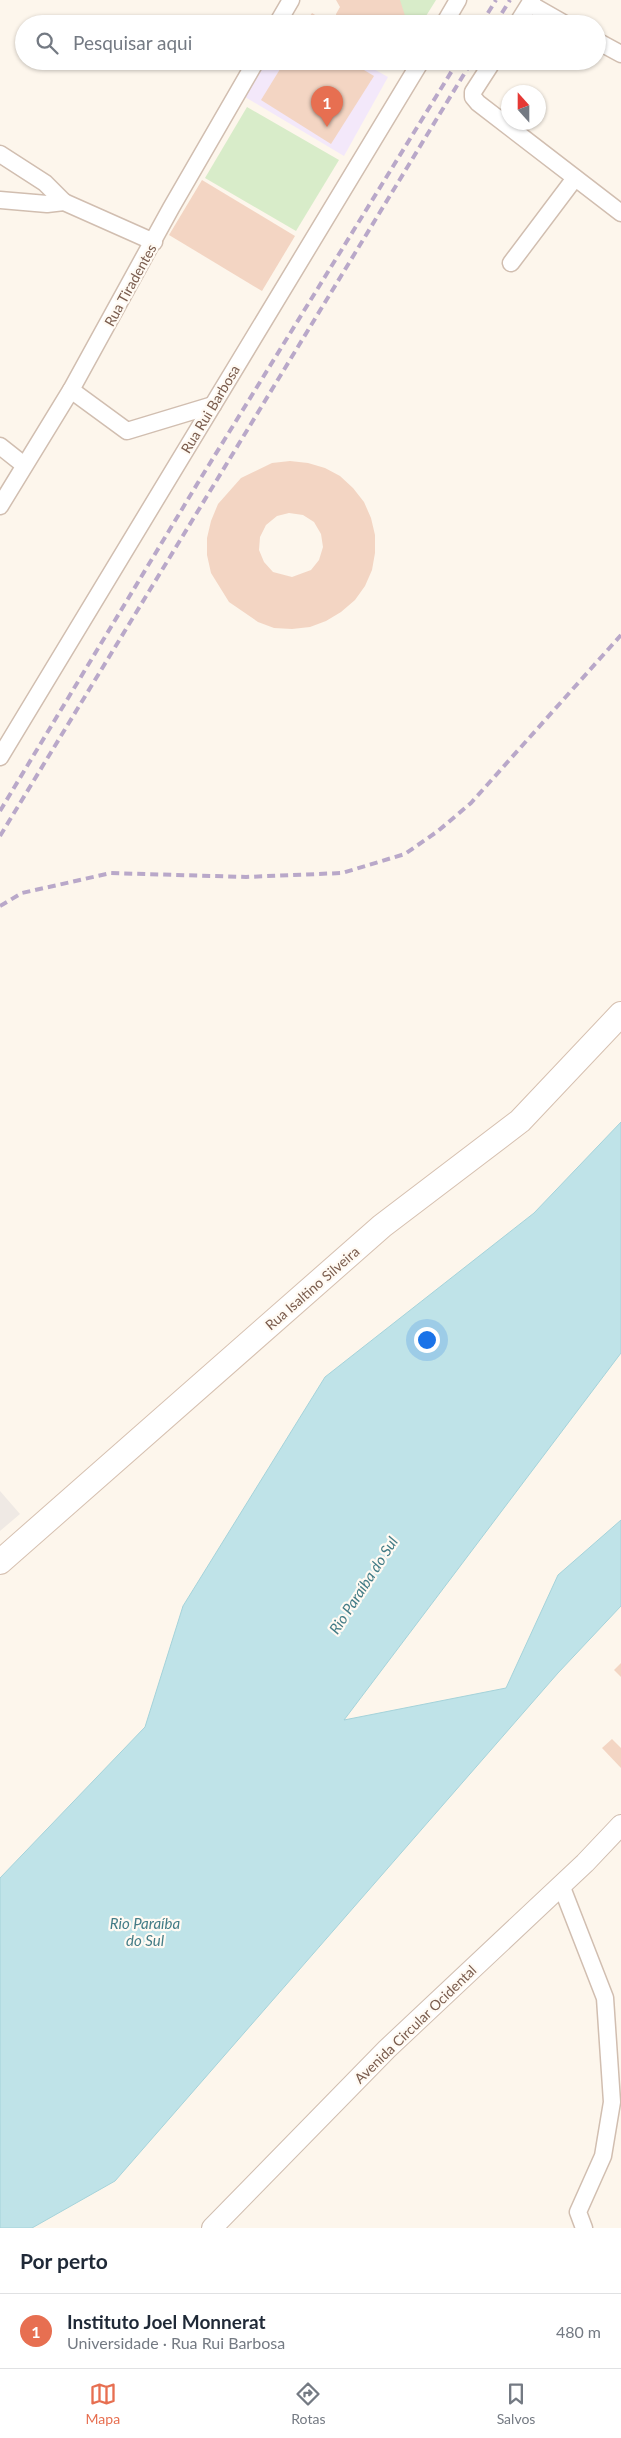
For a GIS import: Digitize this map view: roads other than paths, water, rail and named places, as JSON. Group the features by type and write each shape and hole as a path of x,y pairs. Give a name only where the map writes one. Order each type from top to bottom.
{"main road":[{"name":"Rua Isaltino Silveira","path":"0,1562 382,1226 520,1121 621,1014"}],"street":[{"path":"283,15 291,0"},
{"path":"449,15 458,0"},
{"path":"523,15 531,2 551,15"},
{"path":"606,46 621,54"},
{"name":"Rua Tiradentes","path":"0,506 71,390 171,208 251,70"},
{"name":"Rua Rui Barbosa","path":"0,757 416,70"},
{"path":"487,70 473,92 473,97 621,213"},
{"path":"0,154 45,183 64,202 154,242"},
{"path":"511,263 575,178"},
{"path":"0,200 47,204 64,202"},
{"path":"71,390 127,430 213,405"},
{"path":"0,446 24,465"},
{"name":"Avenida Circular Ocidental","path":"212,2228 387,2049 562,1885 621,1824"},
{"path":"562,1885 605,1998 612,2102 603,2156 578,2212 584,2228"}],"water":[{"name":"Rio Paraíba do Sul","path":"621,1122 621,1353 344,1720 506,1688 558,1575 621,1520 621,1606 558,1673 115,2181 32,2228 0,2228 0,1878 145,1727 183,1606 325,1377 534,1213"}],"railway":[{"path":"487,15 496,0"},
{"path":"501,15 510,0"},
{"path":"0,811 199,481 452,70"},
{"path":"0,836 467,70"},
{"path":"0,906 22,893 111,873 246,877 342,873 405,854 438,831 471,803 621,635"}],"place":[{"name":"Instituto Joel Monnerat","path":"327,127"}]}
